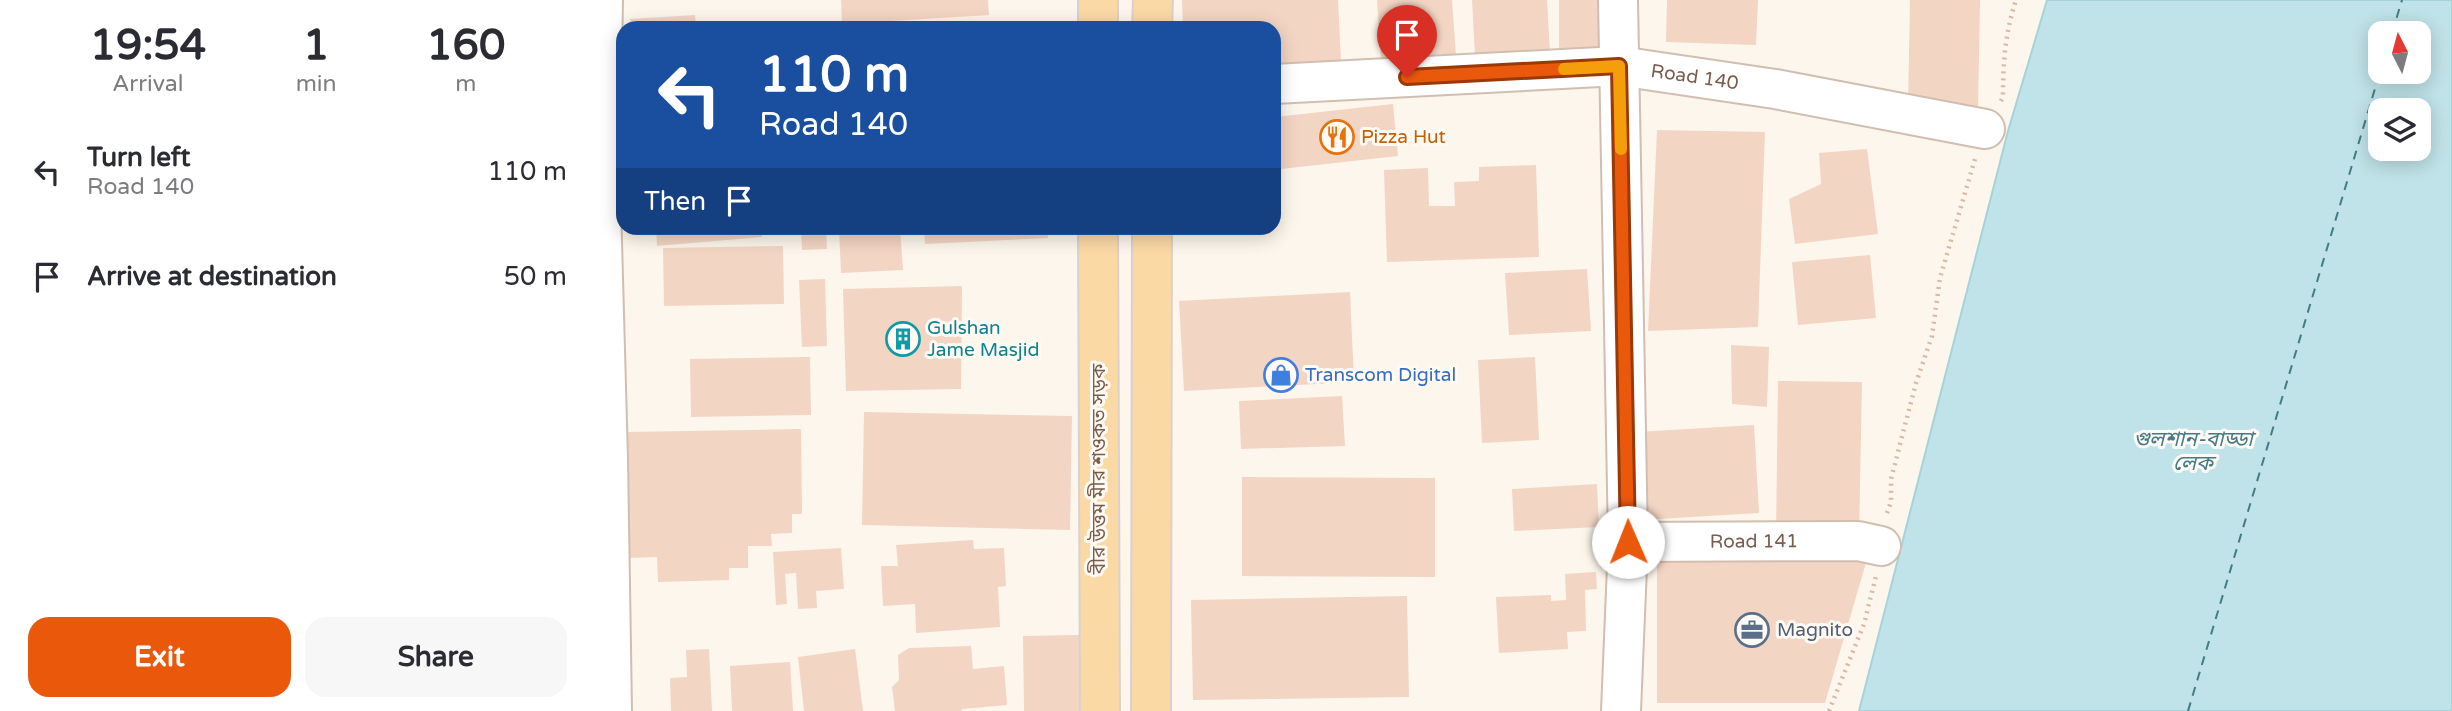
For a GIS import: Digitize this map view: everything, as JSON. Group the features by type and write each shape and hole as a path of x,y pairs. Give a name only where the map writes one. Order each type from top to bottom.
{"main road":[{"path":"1098,0 1098,21"},
{"path":"1153,0 1153,21"},
{"name":"বীর উত্তম মীর শওকত সড়ক","path":"1098,235 1100,711"},
{"path":"1151,711 1152,235"}],"street":[{"path":"603,0 612,168 602,459 612,711"},
{"path":"1613,711 1628,542 1618,0"},
{"name":"Road 140","path":"1281,84 1619,66 1775,89 1986,129"},
{"name":"Road 141","path":"1628,542 1858,541 1881,546"}],"path":[{"path":"1829,711 1864,624 1880,558 1882,526 1891,502 1891,479 1916,383 1932,336 1940,278 1958,210 1986,129 2003,97 2003,54 2009,20 2016,0"}],"water":[{"name":"গুলশান-বাড্ডা লেক","path":"2047,0 2452,0 2452,711 1859,711 2008,131"}],"building":[{"path":"841,0 988,0 989,15 842,21"},
{"path":"1182,0 1338,0 1341,61 1281,65 1281,21 1183,21"},
{"path":"1377,0 1452,0 1456,56 1381,61"},
{"path":"1472,0 1547,0 1550,53 1475,57"},
{"path":"1559,0 1600,0 1599,48 1559,50"},
{"path":"1667,0 1758,0 1756,45 1666,42"},
{"path":"1910,0 1980,0 1978,110 1908,108"},
{"path":"695,15 695,21 630,21"},
{"name":"Pizza Hut","path":"1393,104 1398,156 1281,169 1281,116"},
{"path":"1657,130 1765,132 1758,327 1648,331"},
{"path":"1867,149 1878,234 1795,244 1789,199 1821,184 1819,153"},
{"path":"1536,165 1539,257 1387,262 1384,170 1428,168 1429,206 1455,206 1454,182 1479,181 1479,167"},
{"path":"656,235 762,235 762,237 657,246"},
{"path":"801,235 826,235 827,249 802,250"},
{"path":"839,235 900,235 903,270 841,273"},
{"path":"924,235 1048,235 1048,238 925,244"},
{"path":"783,246 784,304 664,306 663,248"},
{"path":"1870,255 1876,318 1798,325 1792,262"},
{"path":"1587,269 1591,331 1509,335 1505,273"},
{"path":"825,279 827,346 802,347 799,280"},
{"name":"Gulshan Jame Masjid","path":"962,286 961,389 846,391 843,289"},
{"path":"1350,292 1354,382 1184,391 1179,301"},
{"path":"1731,345 1769,347 1767,407 1732,404"},
{"path":"810,357 811,415 691,417 690,359"},
{"path":"1535,357 1539,440 1482,443 1478,360"},
{"path":"1778,381 1862,382 1859,536 1776,535"},
{"path":"1342,396 1345,446 1241,449 1239,401"},
{"path":"864,412 1072,416 1070,530 862,525"},
{"path":"1754,425 1759,513 1642,520 1637,432"},
{"path":"801,429 802,514 792,514 792,533 771,534 772,546 748,546 748,568 729,568 729,580 658,582 657,557 628,558 626,432"},
{"path":"1242,477 1435,478 1435,577 1242,576"},
{"path":"1597,484 1599,527 1514,531 1512,489"},
{"path":"973,540 974,549 1004,548 1006,586 998,587 1000,627 916,633 915,604 883,606 881,566 898,566 896,545"},
{"path":"841,548 844,589 816,591 817,608 798,609 796,573 785,574 787,604 776,605 773,552"},
{"name":"Magnito","path":"1657,556 1868,556 1825,703 1657,703"},
{"path":"1596,572 1597,589 1585,590 1586,631 1567,632 1568,649 1499,653 1496,597 1551,595 1551,601 1566,600 1565,574"},
{"path":"1407,596 1409,697 1193,700 1191,600"},
{"path":"1079,635 1080,711 1024,711 1023,636"},
{"path":"971,646 973,669 1004,666 1007,705 962,711 895,711 892,687 899,680 898,655 909,648"},
{"path":"709,649 712,711 671,711 670,678 687,677 686,650"},
{"path":"855,649 863,711 804,711 798,657"},
{"path":"790,662 793,711 732,711 730,666"}],"ferry route":[{"path":"2396,21 2402,0"},
{"path":"2188,711 2376,84"}],"slow traffic":[{"path":"1564,69 1619,66 1621,149"}],"place":[{"name":"Pizza Hut","path":"1337,137"},
{"name":"Gulshan Jame Masjid","path":"903,339"},
{"name":"Transcom Digital","path":"1281,375"},
{"name":"Magnito","path":"1752,630"}],"route":[{"path":"1407,77 1619,66 1628,542"}]}
